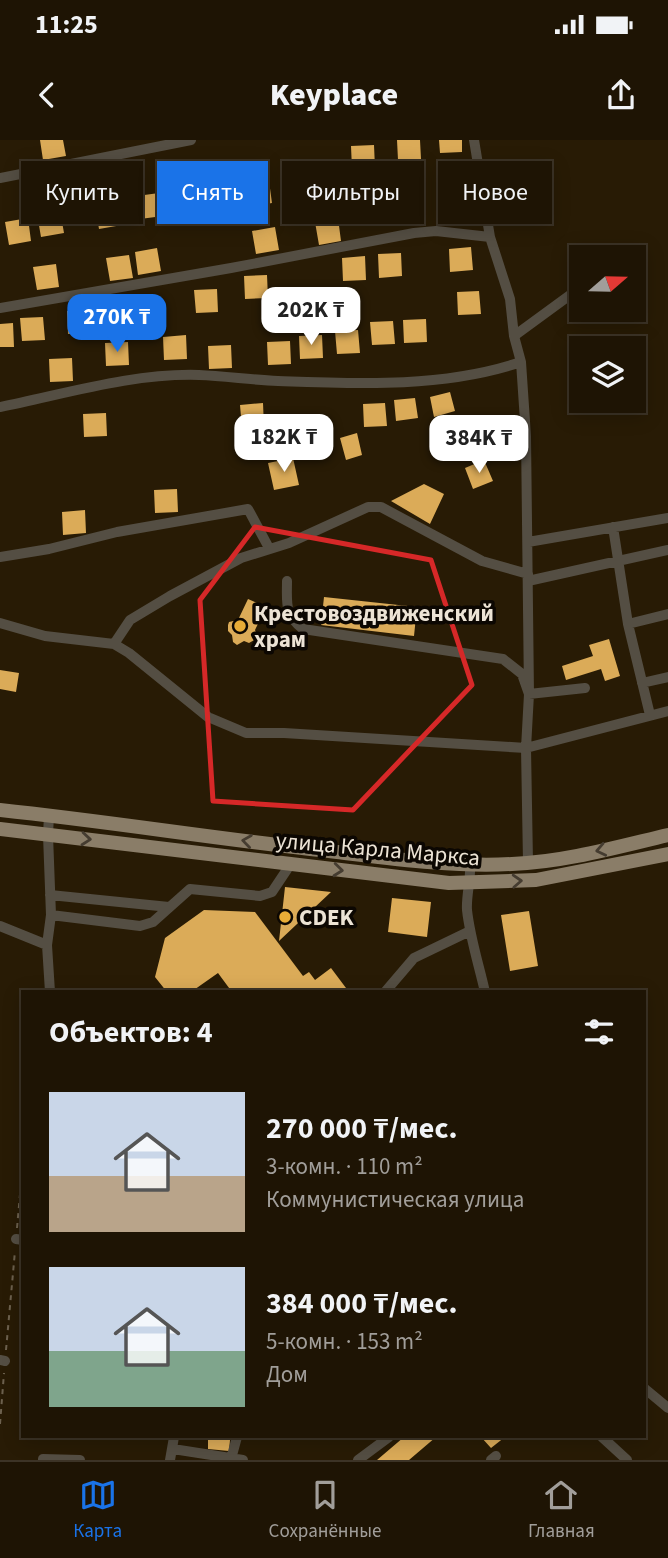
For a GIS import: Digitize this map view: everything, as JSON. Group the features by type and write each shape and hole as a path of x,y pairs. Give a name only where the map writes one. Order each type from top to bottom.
{"main road":[{"name":"улица Карла Маркса","path":"0,810 127,824 288,847 470,865 528,862 579,855 668,835"},
{"path":"0,829 48,835"},
{"name":"улица Карла Маркса","path":"48,835 125,842 290,865 471,883 536,880 668,854"},
{"path":"0,840 48,835"}],"street":[{"path":"0,178 191,140"},
{"path":"474,140 491,237 510,299 514,336 521,362 526,436 528,578 528,862"},
{"path":"0,308 414,233 436,231 491,237"},
{"path":"514,336 569,295"},
{"path":"0,407 153,376 198,375 290,381 448,379 498,370 521,362"},
{"path":"114,644 130,620 241,558 289,543 368,507 381,507 482,561 528,578 668,551"},
{"path":"0,556 49,549 117,532 248,509 269,548"},
{"path":"527,542 668,518"},
{"path":"613,527 628,624 650,715"},
{"path":"287,581 287,610 292,620 303,628 503,659 522,674 529,694"},
{"path":"628,624 668,614"},
{"path":"0,623 45,636 114,644 208,717 246,733 526,748 668,711"},
{"path":"642,682 668,677"},
{"path":"529,694 585,688"},
{"path":"49,815 51,915 47,945 50,990"},
{"path":"51,915 140,926 153,922 190,889 260,896 272,892 290,865"},
{"path":"470,865 471,883 467,906 470,931 485,990"},
{"path":"50,895 169,907"},
{"path":"0,926 47,945"},
{"path":"387,990 414,958 470,931"},
{"path":"646,1390 668,1408"},
{"path":"171,1455 237,1459 237,1438"},
{"path":"358,1460 388,1438"},
{"path":"603,1438 627,1460"},
{"path":"43,1459 80,1460"}],"path":[{"path":"0,1424 3,1361 19,1239 21,1200"}],"highlighted area":[{"path":"255,527 431,560 472,685 353,810 213,801 200,600"}],"building":[{"path":"40,140 63,140 66,156 43,160"},
{"path":"397,140 420,140 421,159 398,160"},
{"path":"439,140 462,140 462,152 440,153"},
{"path":"374,145 375,161 352,161 351,146"},
{"path":"268,181 272,203 268,204"},
{"path":"157,193 157,217 143,219 143,195"},
{"path":"21,219 21,224 29,224 31,241 9,245 5,222"},
{"path":"39,224 62,224 64,233 41,237"},
{"path":"98,224 122,224 122,225 99,229"},
{"path":"315,224 339,224 341,241 319,245"},
{"path":"275,227 279,250 256,254 252,231"},
{"path":"471,247 473,270 450,272 449,249"},
{"path":"157,248 161,271 138,275 135,252"},
{"path":"401,253 402,276 379,278 378,254"},
{"path":"129,255 133,278 110,281 106,258"},
{"path":"365,256 366,280 343,281 342,258"},
{"path":"56,264 59,287 37,290 33,267"},
{"path":"267,275 268,298 245,299 244,276"},
{"path":"217,289 218,312 196,313 194,290"},
{"path":"479,291 481,314 458,315 457,292"},
{"path":"138,301 139,324 116,325 115,302"},
{"path":"90,310 91,333 68,334 67,311"},
{"path":"43,317 45,340 22,341 20,318"},
{"path":"426,319 427,342 404,343 403,320"},
{"path":"393,321 395,344 372,345 370,322"},
{"path":"13,323 14,347 0,347 0,324"},
{"path":"358,330 360,353 337,354 335,331"},
{"path":"186,335 187,359 164,360 163,337"},
{"path":"322,335 323,358 300,359 299,336"},
{"path":"290,341 291,364 268,365 267,342"},
{"path":"128,342 129,365 106,366 105,343"},
{"path":"231,345 232,368 209,369 208,346"},
{"path":"72,358 73,381 50,382 49,359"},
{"path":"450,392 455,411 434,417 430,397"},
{"path":"415,398 418,418 396,421 394,400"},
{"path":"263,403 264,427 242,428 240,405"},
{"path":"385,403 387,426 364,427 363,404"},
{"path":"106,413 107,436 84,437 83,414"},
{"path":"357,433 362,455 346,460 340,438"},
{"path":"293,458 299,485 274,490 268,463"},
{"path":"484,460 493,481 473,489 465,468"},
{"path":"424,484 444,494 430,524 391,501"},
{"path":"177,489 178,512 155,513 154,490"},
{"path":"85,510 86,533 63,535 62,512"},
{"path":"324,597 417,607 414,636 321,625"},
{"path":"248,599 266,607 255,630 256,639 237,645 228,631 228,625 229,622 238,620"},
{"path":"609,639 620,676 605,681 601,669 566,680 562,666 593,656 589,645"},
{"path":"0,670 19,673 16,692 0,689"},
{"path":"285,887 331,892 279,941"},
{"path":"392,898 431,902 427,937 388,932"},
{"path":"204,910 255,912 303,976 309,972 315,980 331,968 348,990 231,990 218,973 194,990 165,990 155,977 165,938"},
{"path":"529,911 538,966 510,971 501,915"},
{"path":"403,1438 435,1438 409,1460 377,1460"},
{"path":"482,1438 504,1438 491,1448"},
{"path":"208,1439 230,1440 229,1451 208,1449"}],"place":[{"name":"Крестовоздвиженский храм","path":"240,626"},
{"name":"CDEK","path":"285,917"}]}
